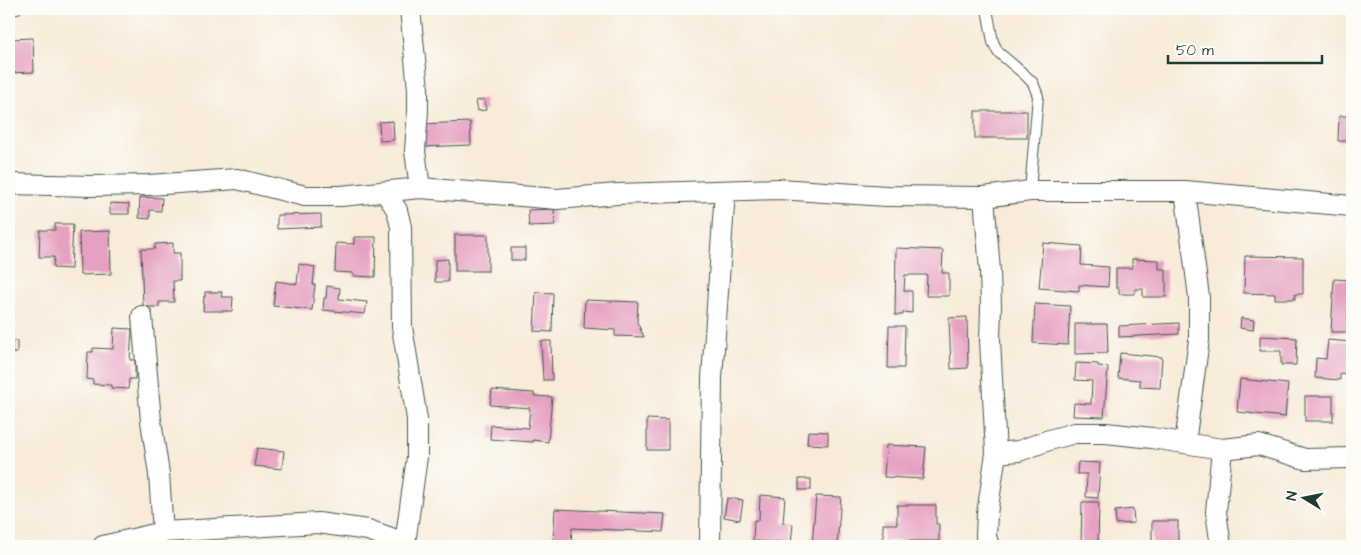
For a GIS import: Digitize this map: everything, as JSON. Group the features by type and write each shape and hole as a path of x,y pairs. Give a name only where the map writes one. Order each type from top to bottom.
{"street":[{"path":"410,9 418,89 415,151 420,188"},
{"path":"9,184 149,185 237,179 305,196 341,196 420,188 557,199 617,194 779,188 886,196 984,197 1030,190 1185,191 1352,206"},
{"path":"710,546 712,378 725,191"},
{"path":"1185,191 1199,297 1199,340 1185,443"},
{"path":"103,546 163,532 318,524 368,530 407,545 417,457 417,419 402,328 401,227 397,210 385,192"},
{"path":"984,197 990,271 990,340 996,453 987,514 986,536 989,546"},
{"path":"142,316 150,412 160,474 163,532"},
{"path":"996,453 1019,451 1076,433 1106,433 1222,449 1260,445 1304,459 1352,458"},
{"path":"1221,546 1216,512 1222,449"}],"lane":[{"path":"9,10 16,9"},
{"path":"987,9 993,42 998,52 1025,75 1032,83 1038,96 1030,190"}],"building":[{"path":"33,38 34,72 9,73 9,39"},
{"path":"484,99 486,110 478,111 476,101"},
{"path":"975,111 1027,111 1027,138 975,138"},
{"path":"1339,116 1352,116 1352,141 1338,141"},
{"path":"393,121 394,140 380,141 379,122"},
{"path":"470,122 471,145 422,147 421,124"},
{"path":"140,197 162,198 161,211 150,210 150,219 139,218"},
{"path":"110,203 129,204 129,214 110,214"},
{"path":"554,209 555,225 529,226 528,210"},
{"path":"321,214 321,227 277,229 277,215"},
{"path":"55,224 73,224 71,269 53,268 54,257 39,257 40,230 55,230"},
{"path":"110,231 111,274 80,275 79,232"},
{"path":"455,235 488,235 488,271 455,271"},
{"path":"354,237 376,237 375,277 353,276 353,273 335,272 336,243 354,244"},
{"path":"173,243 173,253 180,253 180,281 173,281 174,302 159,302 159,307 143,307 141,249 155,249 155,244"},
{"path":"1043,243 1082,246 1081,265 1109,267 1108,287 1079,285 1079,291 1039,288"},
{"path":"511,248 525,248 525,260 511,260"},
{"path":"896,248 943,250 942,273 949,273 949,296 926,296 927,275 905,275 904,291 912,291 912,313 903,312 903,315 895,315"},
{"path":"1245,256 1303,257 1303,294 1295,294 1295,299 1275,299 1275,294 1244,293"},
{"path":"448,259 448,282 435,282 435,260"},
{"path":"1132,259 1159,260 1159,269 1166,269 1166,297 1143,297 1143,289 1135,289 1135,294 1119,294 1119,288 1116,288 1116,268 1132,268"},
{"path":"299,264 315,267 312,310 273,306 276,281 297,284"},
{"path":"1334,279 1350,280 1347,332 1331,332"},
{"path":"327,286 340,288 339,299 367,302 365,314 323,310"},
{"path":"205,292 222,292 221,297 233,297 232,311 203,311"},
{"path":"536,292 553,293 552,332 534,331"},
{"path":"585,300 638,302 637,322 644,337 615,336 615,330 584,328"},
{"path":"1035,304 1070,306 1068,345 1033,343"},
{"path":"967,317 968,368 951,369 949,318"},
{"path":"1241,318 1254,320 1253,330 1240,328"},
{"path":"1179,323 1179,334 1119,337 1119,326"},
{"path":"1075,324 1107,324 1108,353 1075,354"},
{"path":"889,326 905,326 904,368 888,368"},
{"path":"114,328 132,329 130,360 135,360 135,379 129,379 128,389 111,388 111,385 93,384 93,380 87,379 88,352 93,352 93,348 113,349"},
{"path":"1260,336 1297,338 1296,365 1281,365 1281,351 1260,351"},
{"path":"1328,340 1351,342 1348,375 1340,374 1340,380 1315,378 1316,358 1326,359"},
{"path":"9,341 17,341 17,353 9,353"},
{"path":"541,341 551,341 552,380 543,380"},
{"path":"1120,353 1162,357 1160,388 1140,387 1140,380 1118,378"},
{"path":"1076,363 1098,364 1098,366 1108,367 1104,417 1073,416 1074,403 1091,404 1092,381 1075,380"},
{"path":"1240,379 1288,384 1285,417 1237,412"},
{"path":"492,390 534,393 534,396 552,397 548,442 490,439 491,425 528,428 530,408 490,405"},
{"path":"1305,396 1333,396 1333,421 1305,421"},
{"path":"647,419 668,420 668,450 647,450"},
{"path":"808,431 828,432 828,445 807,444"},
{"path":"886,445 926,447 923,479 884,477"},
{"path":"257,448 284,451 282,469 254,466"},
{"path":"1078,462 1100,463 1098,498 1086,497 1087,474 1077,474"},
{"path":"799,479 811,479 811,490 799,490"},
{"path":"760,495 785,497 783,523 793,524 791,543 753,541 754,520 759,520"},
{"path":"816,496 841,497 837,546 812,545"},
{"path":"727,498 743,500 740,520 724,517"},
{"path":"1082,502 1099,502 1098,545 1081,544"},
{"path":"897,505 936,505 936,524 939,524 939,541 883,541 883,524 897,524"},
{"path":"555,509 665,514 663,532 572,528 571,546 553,546"},
{"path":"1133,509 1134,523 1116,524 1115,511"},
{"path":"1152,521 1178,521 1178,546 1152,546"}]}
